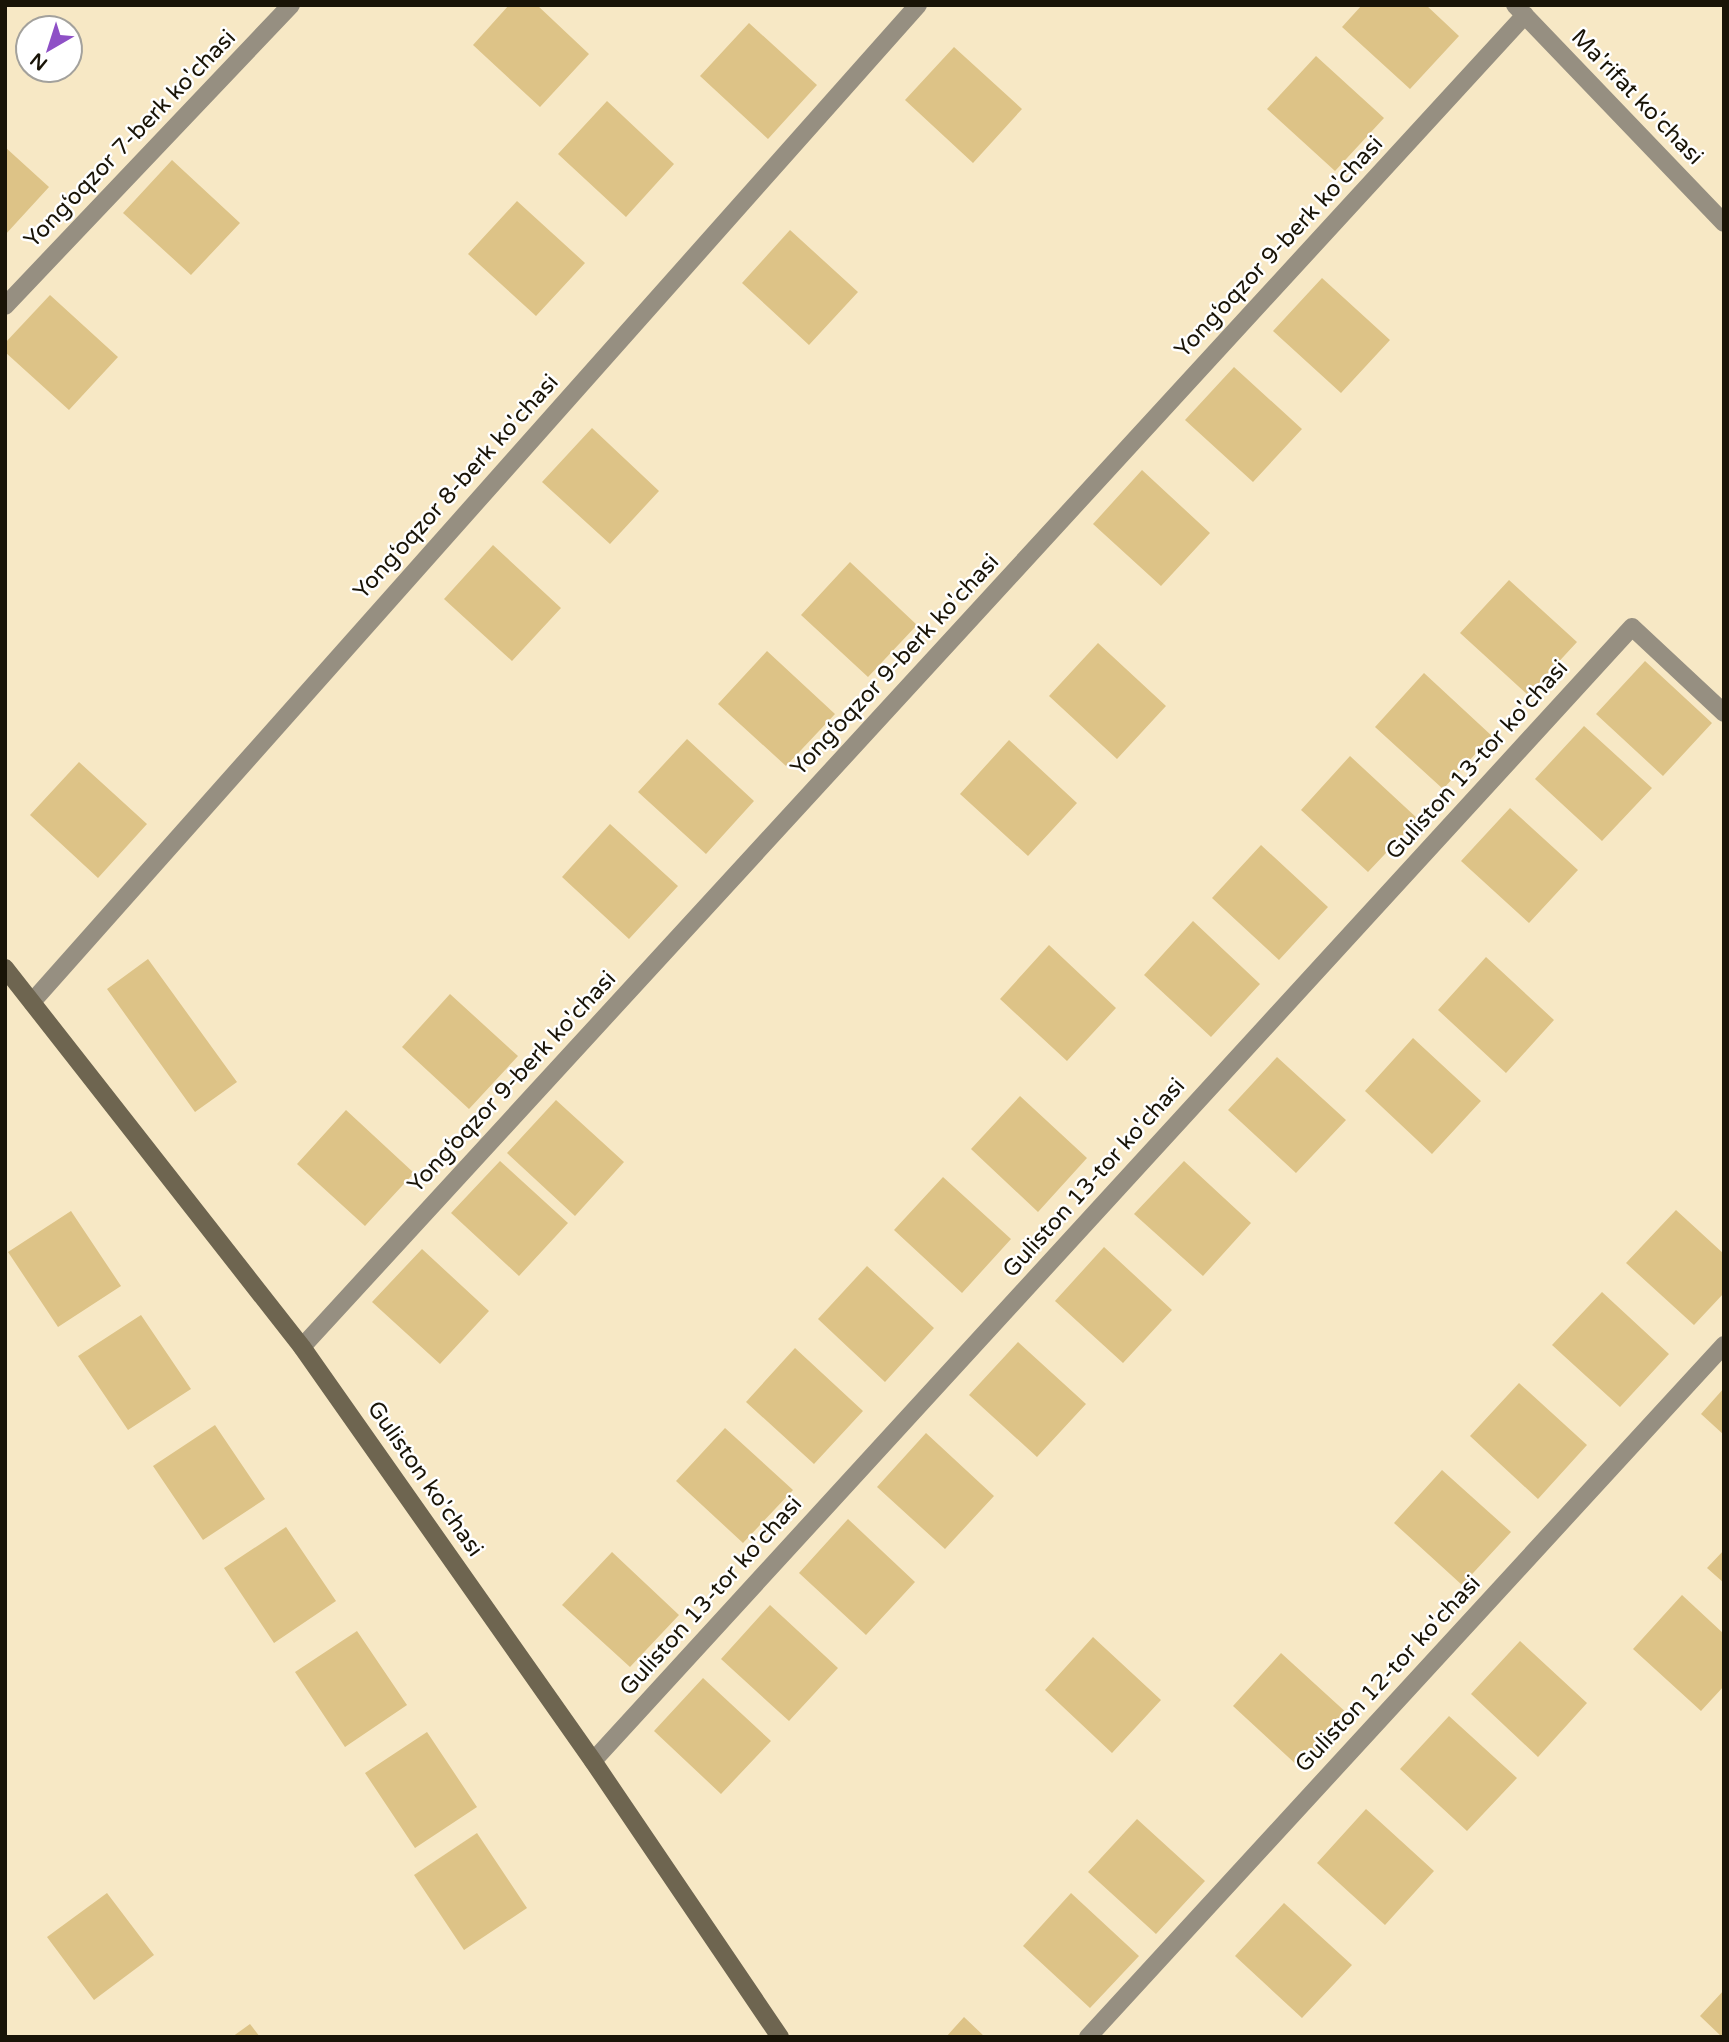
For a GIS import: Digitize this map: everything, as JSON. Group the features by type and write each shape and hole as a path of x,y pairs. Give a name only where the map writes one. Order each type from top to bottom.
{"main road":[{"name":"Guliston ko'chasi","path":"5,968 302,1347 593,1761 780,2037"}],"street":[{"name":"Yong‘oqzor 7-berk ko'chasi","path":"5,306 291,5"},
{"name":"Yong‘oqzor 8-berk ko'chasi","path":"32,1002 918,5"},
{"name":"Ma'rifat ko'chasi","path":"1520,10 1724,222"},
{"name":"Yong‘oqzor 9-berk ko'chasi","path":"302,1347 1520,10"},
{"name":"Guliston 13-tor ko'chasi","path":"593,1761 1632,627 1724,713"},
{"name":"Guliston 12-tor ko'chasi","path":"1088,2037 1724,1345"}],"building":[{"path":"509,5 537,5 589,54 540,107 473,45"},
{"path":"1362,5 1426,5 1459,36 1410,89 1342,27"},
{"path":"749,23 817,85 768,139 700,76"},
{"path":"954,47 1022,109 973,163 905,100"},
{"path":"1316,56 1384,118 1335,171 1267,109"},
{"path":"607,101 674,164 626,217 558,154"},
{"path":"5,147 49,187 5,235"},
{"path":"172,160 240,223 191,275 123,213"},
{"path":"517,201 585,263 536,316 468,254"},
{"path":"790,230 858,292 809,345 742,283"},
{"path":"1322,278 1390,340 1341,393 1273,331"},
{"path":"50,295 118,357 69,410 5,352 5,343"},
{"path":"1234,367 1302,429 1253,482 1185,420"},
{"path":"592,428 659,491 610,544 542,482"},
{"path":"1142,470 1210,533 1161,586 1093,524"},
{"path":"493,545 561,608 512,661 444,599"},
{"path":"850,562 917,625 868,677 801,615"},
{"path":"1509,580 1577,642 1528,695 1460,633"},
{"path":"1098,643 1166,706 1117,759 1049,696"},
{"path":"767,651 835,714 786,766 718,704"},
{"path":"1645,661 1712,723 1663,776 1596,714"},
{"path":"1424,673 1492,736 1443,789 1375,727"},
{"path":"1584,726 1652,788 1602,841 1535,779"},
{"path":"687,739 754,801 706,854 638,792"},
{"path":"1009,740 1077,803 1028,856 960,794"},
{"path":"1350,756 1418,819 1368,872 1301,810"},
{"path":"79,762 147,824 98,878 30,815"},
{"path":"1510,808 1578,870 1529,923 1461,861"},
{"path":"610,824 678,886 629,939 562,877"},
{"path":"1261,845 1328,907 1279,960 1212,898"},
{"path":"1193,921 1260,984 1211,1037 1144,975"},
{"path":"1049,945 1116,1008 1067,1061 1000,999"},
{"path":"1486,957 1554,1020 1506,1073 1438,1010"},
{"path":"148,959 237,1082 195,1112 107,989"},
{"path":"450,994 518,1056 469,1109 402,1047"},
{"path":"1413,1038 1481,1101 1432,1154 1365,1091"},
{"path":"1277,1057 1346,1120 1296,1173 1228,1110"},
{"path":"1020,1096 1087,1158 1038,1212 971,1149"},
{"path":"556,1100 624,1162 575,1216 507,1153"},
{"path":"346,1110 414,1173 365,1226 297,1164"},
{"path":"500,1161 568,1223 519,1276 451,1213"},
{"path":"1184,1161 1251,1223 1203,1276 1134,1214"},
{"path":"943,1177 1011,1239 962,1293 894,1230"},
{"path":"1676,1210 1724,1254 1724,1293 1694,1325 1626,1263"},
{"path":"71,1211 121,1286 58,1327 8,1252"},
{"path":"1104,1247 1172,1310 1123,1363 1055,1301"},
{"path":"422,1249 489,1311 440,1364 372,1302"},
{"path":"867,1266 934,1328 885,1382 818,1319"},
{"path":"1602,1292 1669,1354 1620,1407 1552,1345"},
{"path":"141,1315 191,1389 128,1430 78,1356"},
{"path":"1018,1342 1086,1404 1037,1457 969,1395"},
{"path":"795,1348 863,1411 814,1464 746,1402"},
{"path":"1519,1383 1587,1445 1538,1499 1470,1436"},
{"path":"1724,1388 1724,1435 1701,1414"},
{"path":"215,1425 265,1499 203,1540 153,1466"},
{"path":"725,1428 793,1490 743,1543 676,1481"},
{"path":"926,1433 994,1496 945,1549 877,1487"},
{"path":"1442,1470 1511,1532 1462,1585 1394,1523"},
{"path":"848,1519 915,1582 866,1635 799,1573"},
{"path":"286,1527 336,1601 274,1643 224,1568"},
{"path":"1724,1550 1724,1583 1707,1568"},
{"path":"612,1552 679,1615 630,1667 562,1605"},
{"path":"1682,1595 1724,1634 1724,1686 1701,1711 1633,1649"},
{"path":"770,1605 838,1668 789,1721 721,1659"},
{"path":"357,1631 407,1705 345,1747 295,1672"},
{"path":"1093,1637 1161,1700 1112,1753 1045,1690"},
{"path":"1520,1641 1587,1703 1538,1757 1471,1694"},
{"path":"1281,1653 1349,1715 1300,1768 1233,1706"},
{"path":"703,1678 771,1741 721,1794 654,1731"},
{"path":"1449,1716 1517,1778 1467,1831 1400,1769"},
{"path":"427,1732 477,1807 415,1848 365,1773"},
{"path":"1366,1809 1434,1871 1385,1925 1317,1863"},
{"path":"1137,1819 1205,1881 1156,1934 1088,1872"},
{"path":"477,1833 527,1908 464,1950 414,1875"},
{"path":"107,1893 154,1955 94,2000 47,1937"},
{"path":"1071,1893 1139,1956 1090,2008 1023,1946"},
{"path":"1284,1903 1352,1965 1302,2018 1235,1956"},
{"path":"1724,1990 1724,2037 1722,2037 1700,2016"},
{"path":"964,2017 985,2037 946,2037"},
{"path":"250,2024 260,2037 232,2037"}]}
